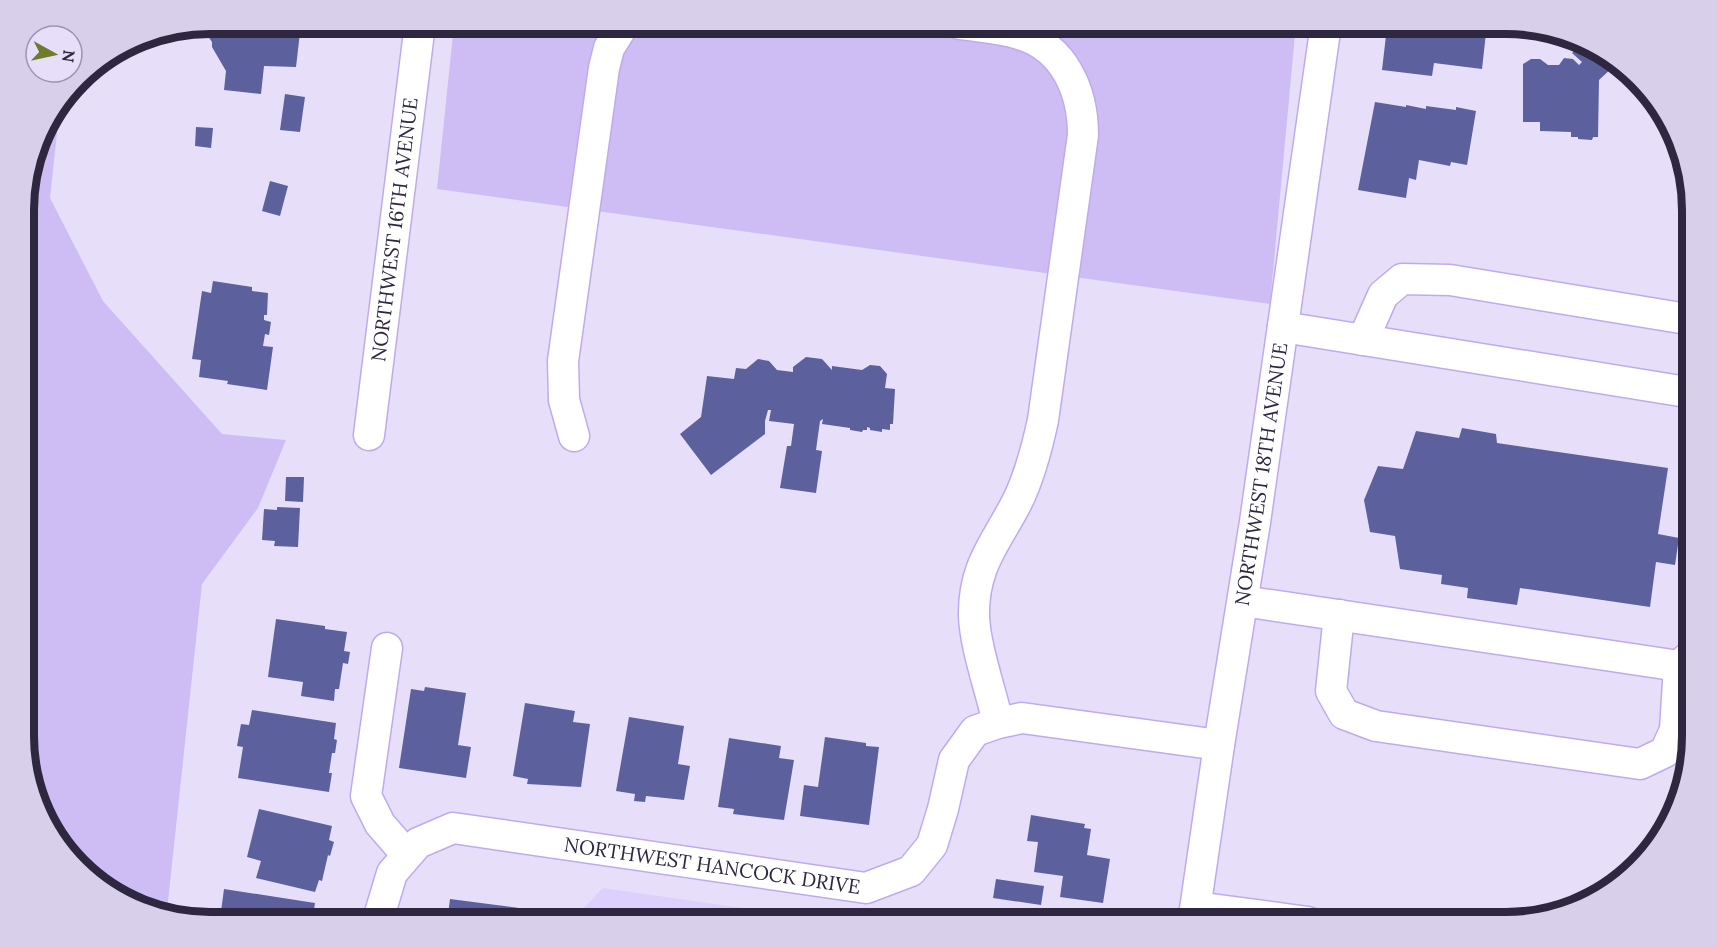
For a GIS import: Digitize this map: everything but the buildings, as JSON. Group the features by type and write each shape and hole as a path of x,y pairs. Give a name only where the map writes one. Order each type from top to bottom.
{"street":[{"path":"998,723 974,616 977,580 984,558 1021,492 1034,462 1043,420 1083,135 1083,116 1073,81 1053,53 1037,41 1022,34"},
{"name":"NORTHWEST 18TH AVENUE","path":"1194,912 1243,601 1325,34"},
{"name":"NORTHWEST 16TH AVENUE","path":"369,435 419,35"},
{"path":"574,436 564,400 563,361 604,68 609,48 617,35"},
{"path":"1364,340 1383,295 1402,279 1450,280 1682,318"},
{"path":"1283,327 1682,391"},
{"path":"1243,601 1682,658"},
{"path":"1339,615 1331,691 1344,714 1376,726 1640,764 1665,752 1675,730 1682,685"},
{"path":"387,648 366,796 380,824 407,855"},
{"name":"NORTHWEST HANCOCK DRIVE","path":"380,912 392,873 407,855 418,843 453,828 866,888 911,871 932,845 954,760 975,731 1022,718 1219,745"}],"shaded area":[{"path":"1295,34 1270,304 437,189 453,35"},
{"path":"58,122 50,198 103,301 222,434 286,440 258,508 202,584 167,907 122,889 94,869 78,853 58,825 48,804 40,782 36,760 34,737 34,210 40,165"},
{"path":"603,888 771,912 580,912"}]}
